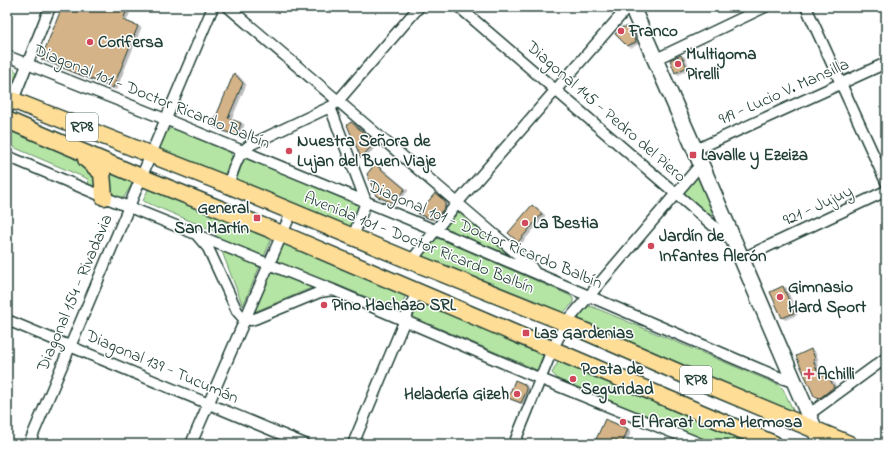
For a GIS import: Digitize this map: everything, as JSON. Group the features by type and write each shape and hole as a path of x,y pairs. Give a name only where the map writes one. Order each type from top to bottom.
{"main road":[{"path":"632,7 656,59 793,382 821,444"},
{"name":"Avenida 101 - Doctor Ricardo Balbín","path":"9,103 152,154 292,211 411,262 566,323 696,380 811,422"},
{"name":"RP8","path":"7,120 78,151 282,234 774,444"},
{"path":"78,151 102,173 104,197"},
{"name":"RP8","path":"811,422 849,444"}],"street":[{"path":"9,103 27,64 50,7"},
{"name":"Diagonal 154 - Rivadavia","path":"29,444 213,7"},
{"path":"228,7 334,104 458,202 530,265 535,272"},
{"path":"228,185 242,150 334,104 419,7"},
{"name":"Diagonal 145 - Pedro del Piero","path":"459,7 724,235 733,239"},
{"path":"411,262 458,202 628,7"},
{"path":"656,59 766,7"},
{"path":"806,7 886,182"},
{"name":"Diagonal 101 - Doctor Ricardo Balbín","path":"7,56 242,150 435,230 793,382"},
{"name":"919 - Lucio V. Mansilla","path":"698,157 841,84 886,63"},
{"path":"334,104 366,202 352,237"},
{"path":"7,156 333,290 541,379 678,440 701,444"},
{"path":"514,444 552,350 566,323 676,193 698,157"},
{"name":"921 - Jujuy","path":"741,259 886,191"},
{"path":"191,444 292,211"},
{"path":"196,234 208,248 237,311 244,319 251,320 320,292 333,290"},
{"path":"353,444 416,291"},
{"name":"Diagonal 139 - Tucumán","path":"7,320 305,444"},
{"path":"811,422 886,358"}],"green space":[{"path":"7,64 15,70 17,76 16,82 7,93"},
{"path":"10,128 70,156 97,175 100,188 89,188 88,179 13,147 9,154 7,153 7,129"},
{"path":"173,128 229,150 232,156 225,174 222,177 162,154 158,149 161,139 167,131"},
{"path":"245,156 362,207 352,229 236,181"},
{"path":"105,170 130,180 132,184 123,199 112,197"},
{"path":"698,175 714,213 711,217 682,193"},
{"path":"150,185 273,235 243,306 214,231 143,201"},
{"path":"461,209 513,256 444,229"},
{"path":"434,238 440,239 569,295 573,298 573,303 561,315 423,262 420,255"},
{"path":"284,242 406,294 400,311 328,281 254,312"},
{"path":"421,299 545,351 537,370 413,317"},
{"path":"588,306 779,385 783,389 793,410 792,413 576,321 580,312"},
{"path":"558,362 564,362 760,444 714,444 560,381 552,373"}],"building":[{"name":"Corifersa","path":"62,7 128,7 123,20 138,26 113,88 41,59"},
{"path":"622,27 629,27 636,42 627,46 615,34"},
{"name":"Multigoma Pirelli","path":"681,55 687,67 675,73 670,60"},
{"path":"234,73 243,83 228,118 241,123 236,136 212,126"},
{"path":"351,122 375,142 361,158 347,125"},
{"path":"375,164 405,189 393,203 376,196 367,174"},
{"path":"435,193 445,201 445,207 436,218 431,219 418,214"},
{"name":"La Bestia","path":"532,205 542,214 518,242 508,233"},
{"name":"Gimnasio Hard Sport","path":"783,286 794,313 782,318 770,292"},
{"path":"811,349 815,358 813,360 820,377 827,374 834,387 820,398 814,396 796,356"},
{"name":"Heladería Gizeh","path":"515,380 524,384 527,390 521,403 508,398"},
{"path":"605,419 628,429 622,444 594,444"}],"place":[{"name":"Franco","path":"621,31"},
{"name":"Corifersa","path":"90,42"},
{"name":"Multigoma Pirelli","path":"678,64"},
{"name":"Nuestra Señora de Lujan del Buen Viaje","path":"289,151"},
{"name":"Lavalle y Ezeiza","path":"693,155"},
{"name":"General San Martín","path":"257,218"},
{"name":"La Bestia","path":"525,223"},
{"name":"Jardín de Infantes Alerón","path":"651,246"},
{"name":"Gimnasio Hard Sport","path":"780,297"},
{"name":"Pino Hachazo SRL","path":"324,305"},
{"name":"Las Gardenias","path":"526,333"},
{"name":"Achilli","path":"809,374"},
{"name":"Posta de Seguridad","path":"573,379"},
{"name":"Heladería Gizeh","path":"517,394"},
{"name":"El Ararat Loma Hermosa","path":"623,422"}]}
